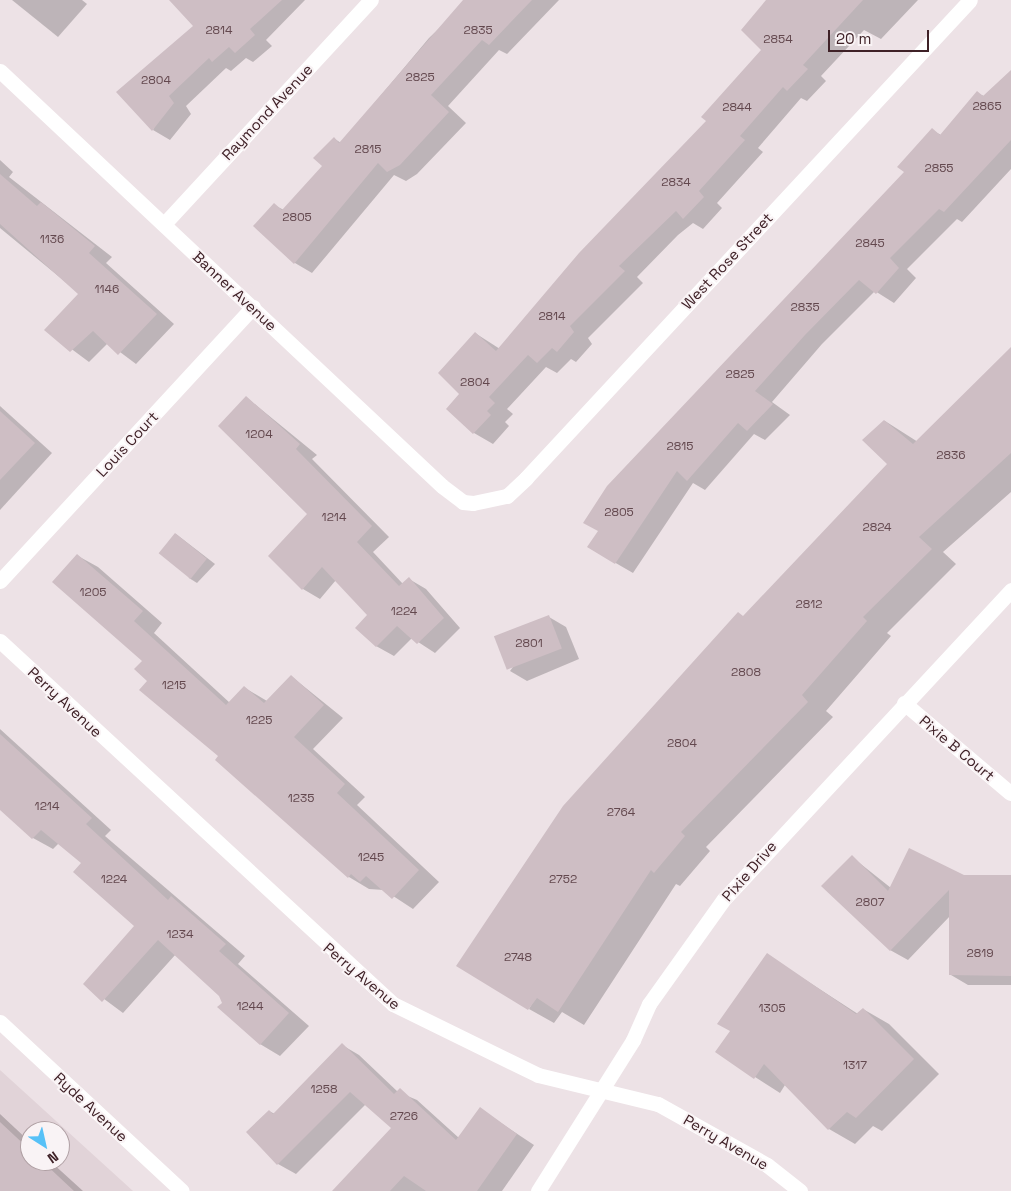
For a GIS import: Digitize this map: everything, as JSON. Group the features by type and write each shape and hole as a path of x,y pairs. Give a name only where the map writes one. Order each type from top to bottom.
{"street":[{"name":"Raymond Avenue","path":"164,224 371,0"},
{"name":"West Rose Street","path":"474,503 507,496 526,478 970,0"},
{"name":"Banner Avenue","path":"0,72 442,486 463,502 474,503"},
{"name":"Louis Court","path":"0,581 253,307"},
{"name":"Pixie Drive","path":"538,1191 659,989 724,899 1011,590"},
{"name":"Perry Avenue","path":"0,641 393,1004 538,1075 599,1092 658,1104 768,1165 800,1191"},
{"name":"Pixie B Court","path":"904,703 1010,793"},
{"name":"Ryde Avenue","path":"0,1022 182,1191"}],"shaded area":[{"path":"0,1070 56,1121 20,1121 20,1171 70,1171 70,1134 133,1191 0,1191"}],"building":[{"path":"169,0 282,0 250,29 255,35 235,53 229,47 212,62 209,58 169,96 174,103 152,131 116,92 193,26"},
{"path":"463,0 532,0 489,45 482,40 431,95 449,112 400,165 387,172 378,163 294,264 253,226 274,203 282,210 322,166 313,158 334,137 339,143"},
{"path":"766,0 863,0 803,65 808,69 787,91 783,87 740,136 745,140 699,191 704,197 683,219 676,211 619,266 625,271 570,326 574,332 557,352 552,348 537,363 528,355 489,397 495,403 487,411 491,415 473,434 446,409 459,394 438,373 475,332 496,351 579,253 706,121 701,117 761,50 741,30"},
{"path":"1011,70 1011,140 944,212 939,209 890,258 899,268 876,294 859,280 805,335 755,391 773,404 747,431 738,423 687,481 677,471 615,564 587,547 598,531 583,523 607,486 904,172 897,167 932,128 940,135 977,91 983,96"},
{"path":"0,174 37,206 41,202 95,246 89,253 157,314 118,355 93,331 70,352 44,330 78,294 0,224"},
{"path":"1011,347 1011,453 919,537 932,549 863,617 867,621 802,695 808,702 681,832 685,836 654,873 651,870 558,1012 537,998 528,1010 456,966 563,806 738,612 743,616 887,464 862,440 884,420 913,444"},
{"path":"246,396 300,444 296,449 372,526 357,542 399,586 409,577 444,618 417,644 397,626 376,647 355,628 367,615 322,567 302,590 268,556 307,514 218,426"},
{"path":"0,411 35,443 0,480"},
{"path":"175,533 207,559 191,579 159,553"},
{"path":"77,554 143,611 134,621 226,705 244,686 264,703 291,675 324,705 294,737 345,784 337,793 419,870 392,899 366,876 360,882 351,874 348,878 215,760 218,756 139,690 147,681 134,669 142,661 52,582"},
{"path":"549,615 562,649 507,670 494,636"},
{"path":"0,734 92,818 86,824 168,900 171,896 226,944 219,951 289,1013 260,1045 217,1007 222,1003 219,996 158,940 102,1002 83,984 134,926 73,872 81,863 41,830 32,839 0,810"},
{"path":"909,848 964,875 1011,875 1011,976 949,975 949,890 890,951 821,886 852,855 888,891"},
{"path":"767,953 856,1014 863,1008 914,1059 856,1118 847,1112 828,1130 764,1064 754,1079 715,1052 730,1031 717,1024"},
{"path":"342,1043 394,1094 400,1088 456,1140 480,1107 517,1134 477,1191 426,1191 404,1176 390,1191 332,1191 391,1128 350,1092 277,1165 246,1132 269,1110 273,1114"},
{"path":"0,1122 20,1141 20,1171 53,1171 74,1191 0,1191"}]}
